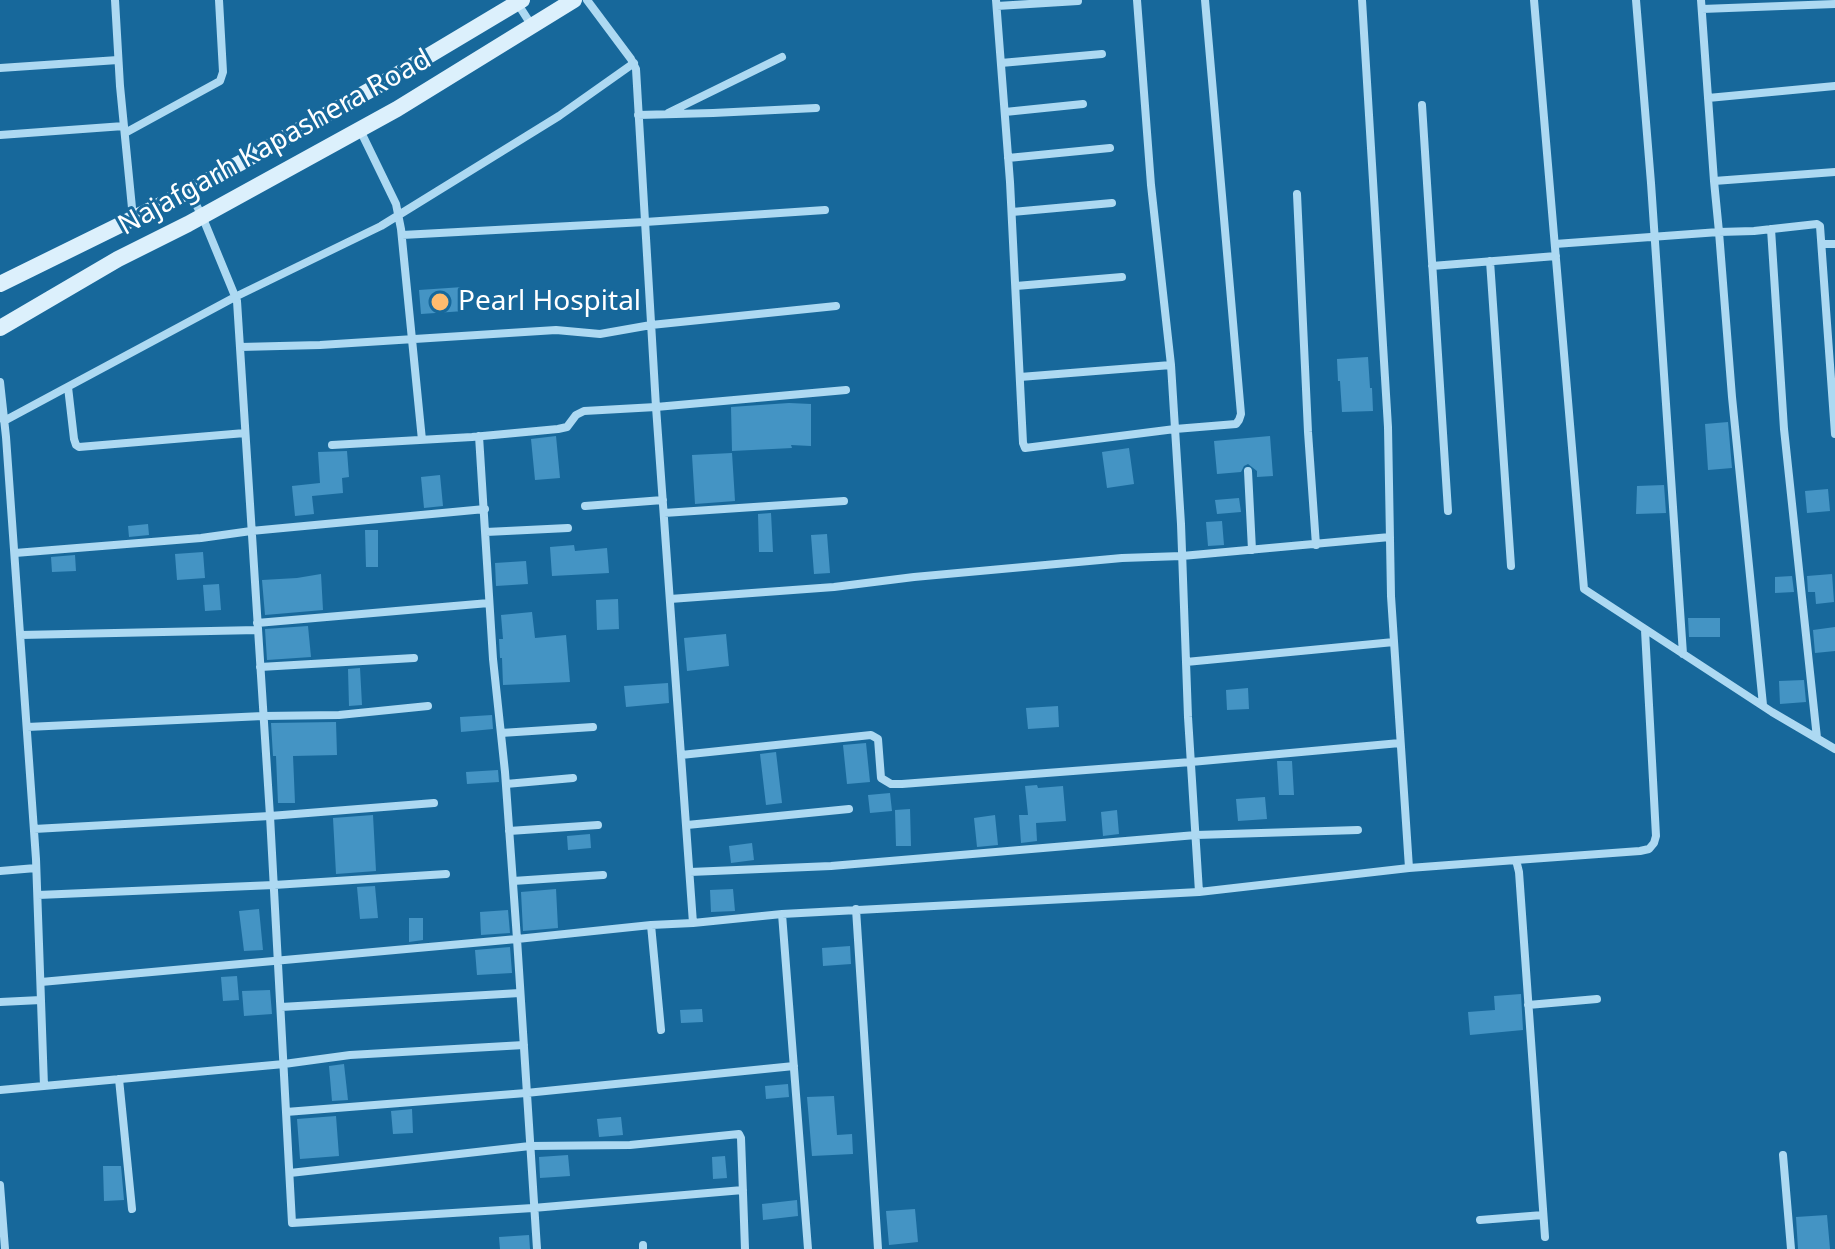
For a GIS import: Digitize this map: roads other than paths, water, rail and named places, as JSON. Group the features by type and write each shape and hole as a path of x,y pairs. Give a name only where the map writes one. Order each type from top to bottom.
{"main road":[{"name":"Najafgarh Kapashera Road","path":"0,328 118,259 360,130 574,0"},
{"name":"Najafgarh Kapashera Road","path":"0,284 188,191 375,87 518,1"}],"street":[{"path":"115,0 133,219"},
{"path":"0,135 124,130 220,81 223,72 219,0"},
{"path":"587,0 634,63 693,923"},
{"path":"1137,0 1148,158 1171,365 1199,892"},
{"path":"1078,1 997,3 1025,448 1236,424 1241,414 1205,0"},
{"path":"1362,0 1388,427 1391,596 1409,868"},
{"path":"1534,0 1584,589 1835,749"},
{"path":"1636,0 1683,654"},
{"path":"518,1 532,27"},
{"path":"1763,705 1732,397 1702,5 1835,4"},
{"path":"1001,63 1102,54"},
{"path":"666,114 782,57"},
{"path":"0,68 118,60"},
{"path":"4,421 235,297 381,226 559,116 634,63"},
{"path":"1708,98 1835,86"},
{"path":"1005,112 1083,104"},
{"path":"1422,105 1448,511"},
{"path":"638,115 816,108"},
{"path":"360,130 396,204 402,235 422,440"},
{"path":"1008,158 1110,148"},
{"path":"1714,181 1835,172"},
{"path":"188,191 202,216 235,297 270,816 292,1223 533,1208 743,1190"},
{"path":"1297,194 1316,545"},
{"path":"1012,212 1112,203"},
{"path":"402,235 825,210"},
{"path":"1555,244 1817,224 1821,228 1835,434"},
{"path":"1771,229 1784,429 1817,738"},
{"path":"1822,244 1835,244"},
{"path":"1432,266 1556,256"},
{"path":"1490,261 1511,566"},
{"path":"1016,286 1122,277"},
{"path":"240,347 556,330 600,334 651,325 836,306"},
{"path":"1020,377 1171,365"},
{"path":"0,382 34,829 44,1086"},
{"path":"68,387 74,439 79,447 245,433"},
{"path":"332,445 558,429 567,427 576,415 584,411 846,390"},
{"path":"479,436 537,1249"},
{"path":"1248,471 1252,550"},
{"path":"585,506 663,500"},
{"path":"664,513 844,501"},
{"path":"15,553 201,538 485,509"},
{"path":"486,532 568,528"},
{"path":"670,599 1390,537"},
{"path":"20,635 258,627 489,603"},
{"path":"41,982 782,914 1199,892 1409,868 1640,851 1649,849 1656,836 1645,630"},
{"path":"1186,662 1394,642"},
{"path":"260,667 414,658"},
{"path":"27,727 339,715 428,706"},
{"path":"501,733 593,727"},
{"path":"681,755 871,735 878,739 881,778 891,784 902,784 1400,743"},
{"path":"506,784 573,778"},
{"path":"34,829 434,803"},
{"path":"687,825 849,809"},
{"path":"509,831 598,825"},
{"path":"690,872 831,866 1196,835 1358,830"},
{"path":"1516,860 1545,1237"},
{"path":"0,871 36,868"},
{"path":"38,895 446,874"},
{"path":"513,881 603,875"},
{"path":"856,909 878,1249"},
{"path":"782,914 808,1249"},
{"path":"651,925 661,1030"},
{"path":"281,1007 520,993"},
{"path":"1528,1005 1597,999"},
{"path":"0,1002 41,1000"},
{"path":"0,1090 350,1055 524,1045"},
{"path":"286,1112 526,1093 794,1066"},
{"path":"119,1079 132,1209"},
{"path":"290,1173 530,1146 630,1145 739,1134 745,1249"},
{"path":"1783,1155 1791,1249"},
{"path":"0,1185 5,1249"},
{"path":"1480,1220 1543,1215"}],"place":[{"name":"Pearl Hospital","path":"440,302"}]}
